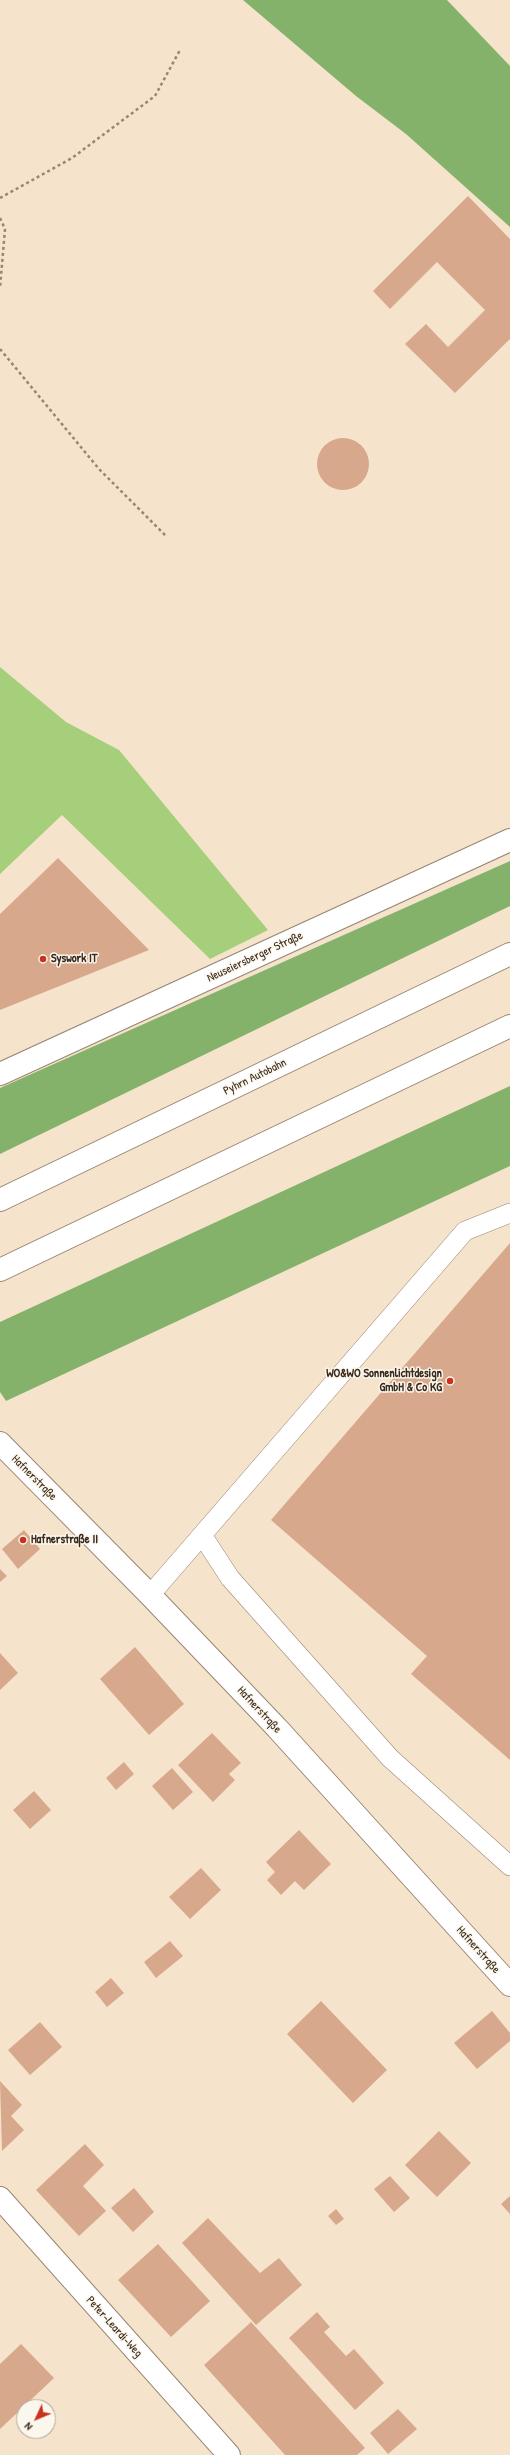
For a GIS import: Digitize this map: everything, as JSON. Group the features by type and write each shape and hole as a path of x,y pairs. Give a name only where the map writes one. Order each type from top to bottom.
{"main road":[{"name":"Neuseiersberger Straße","path":"0,1074 510,840"},
{"name":"Pyhrn Autobahn","path":"0,1200 510,954"},
{"path":"0,1270 510,1026"},
{"name":"Hafnerstraße","path":"0,1444 150,1595 277,1728 510,1985"},
{"name":"Peter-Leardi-Weg","path":"0,2198 229,2455"}],"lane":[{"path":"150,1595 465,1231 510,1213"},
{"path":"202,1535 230,1578 390,1758 510,1866"}],"path":[{"path":"0,198 72,158 155,96 180,50"},
{"path":"0,218 5,228 0,288"},
{"path":"0,349 99,469 167,537"}],"green space":[{"path":"243,0 447,0 510,66 510,227 406,134 356,96"},
{"path":"0,667 66,722 119,750 268,930 210,959 62,815 0,874"},
{"path":"510,861 510,906 0,1154 0,1088"},
{"path":"510,1086 510,1166 6,1401 0,1392 0,1322"}],"building":[{"path":"468,196 510,239 510,339 455,393 405,344 426,324 448,347 485,310 437,262 390,309 373,291"},
{"path":"338,438 348,438 362,445 369,459 369,469 362,483 348,490 338,490 328,486 321,479 317,469 317,459 321,449 328,442"},
{"path":"58,858 149,950 0,1010 0,914"},
{"name":"WO&WO Sonnenlichtdesign GmbH & Co KG","path":"510,1243 510,1760 411,1674 427,1656 271,1520"},
{"name":"Hafnerstraße II","path":"24,1530 40,1549 18,1569 2,1549"},
{"path":"0,1569 7,1576 0,1582"},
{"path":"135,1647 184,1704 149,1735 100,1679"},
{"path":"0,1653 18,1673 0,1690"},
{"path":"212,1733 241,1763 229,1774 235,1780 213,1802 178,1765"},
{"path":"124,1762 134,1774 116,1790 106,1778"},
{"path":"172,1768 193,1792 173,1810 152,1786"},
{"path":"34,1791 51,1810 30,1829 13,1810"},
{"path":"299,1830 331,1864 304,1890 295,1881 281,1895 267,1880 275,1872 266,1862"},
{"path":"201,1868 221,1890 190,1919 169,1897"},
{"path":"170,1941 183,1956 156,1978 144,1962"},
{"path":"111,1978 124,1993 107,2007 95,1992"},
{"path":"321,2001 387,2070 353,2103 287,2034"},
{"path":"492,2011 510,2033 510,2041 477,2069 454,2043"},
{"path":"40,2022 62,2047 30,2075 8,2050"},
{"path":"0,2081 22,2105 11,2116 24,2130 2,2151"},
{"path":"439,2131 471,2163 437,2197 405,2165"},
{"path":"85,2144 104,2165 83,2186 106,2211 79,2236 36,2190"},
{"path":"390,2176 410,2198 394,2212 374,2189"},
{"path":"134,2188 154,2212 133,2232 111,2208"},
{"path":"510,2196 510,2214 501,2204"},
{"path":"336,2209 344,2219 336,2225 328,2216"},
{"path":"208,2218 260,2273 279,2258 302,2285 256,2325 182,2243"},
{"path":"158,2244 210,2301 171,2337 118,2280"},
{"path":"317,2312 330,2327 324,2332 346,2356 354,2349 384,2383 355,2410 289,2338"},
{"path":"251,2322 365,2448 357,2455 285,2455 204,2365"},
{"path":"21,2344 54,2378 32,2399 16,2399 16,2414 0,2429 0,2364"},
{"path":"398,2409 417,2429 388,2454 370,2433"}],"place":[{"name":"Syswork IT","path":"43,959"},
{"name":"WO&WO Sonnenlichtdesign GmbH & Co KG","path":"450,1381"},
{"name":"Hafnerstraße II","path":"23,1540"}]}
